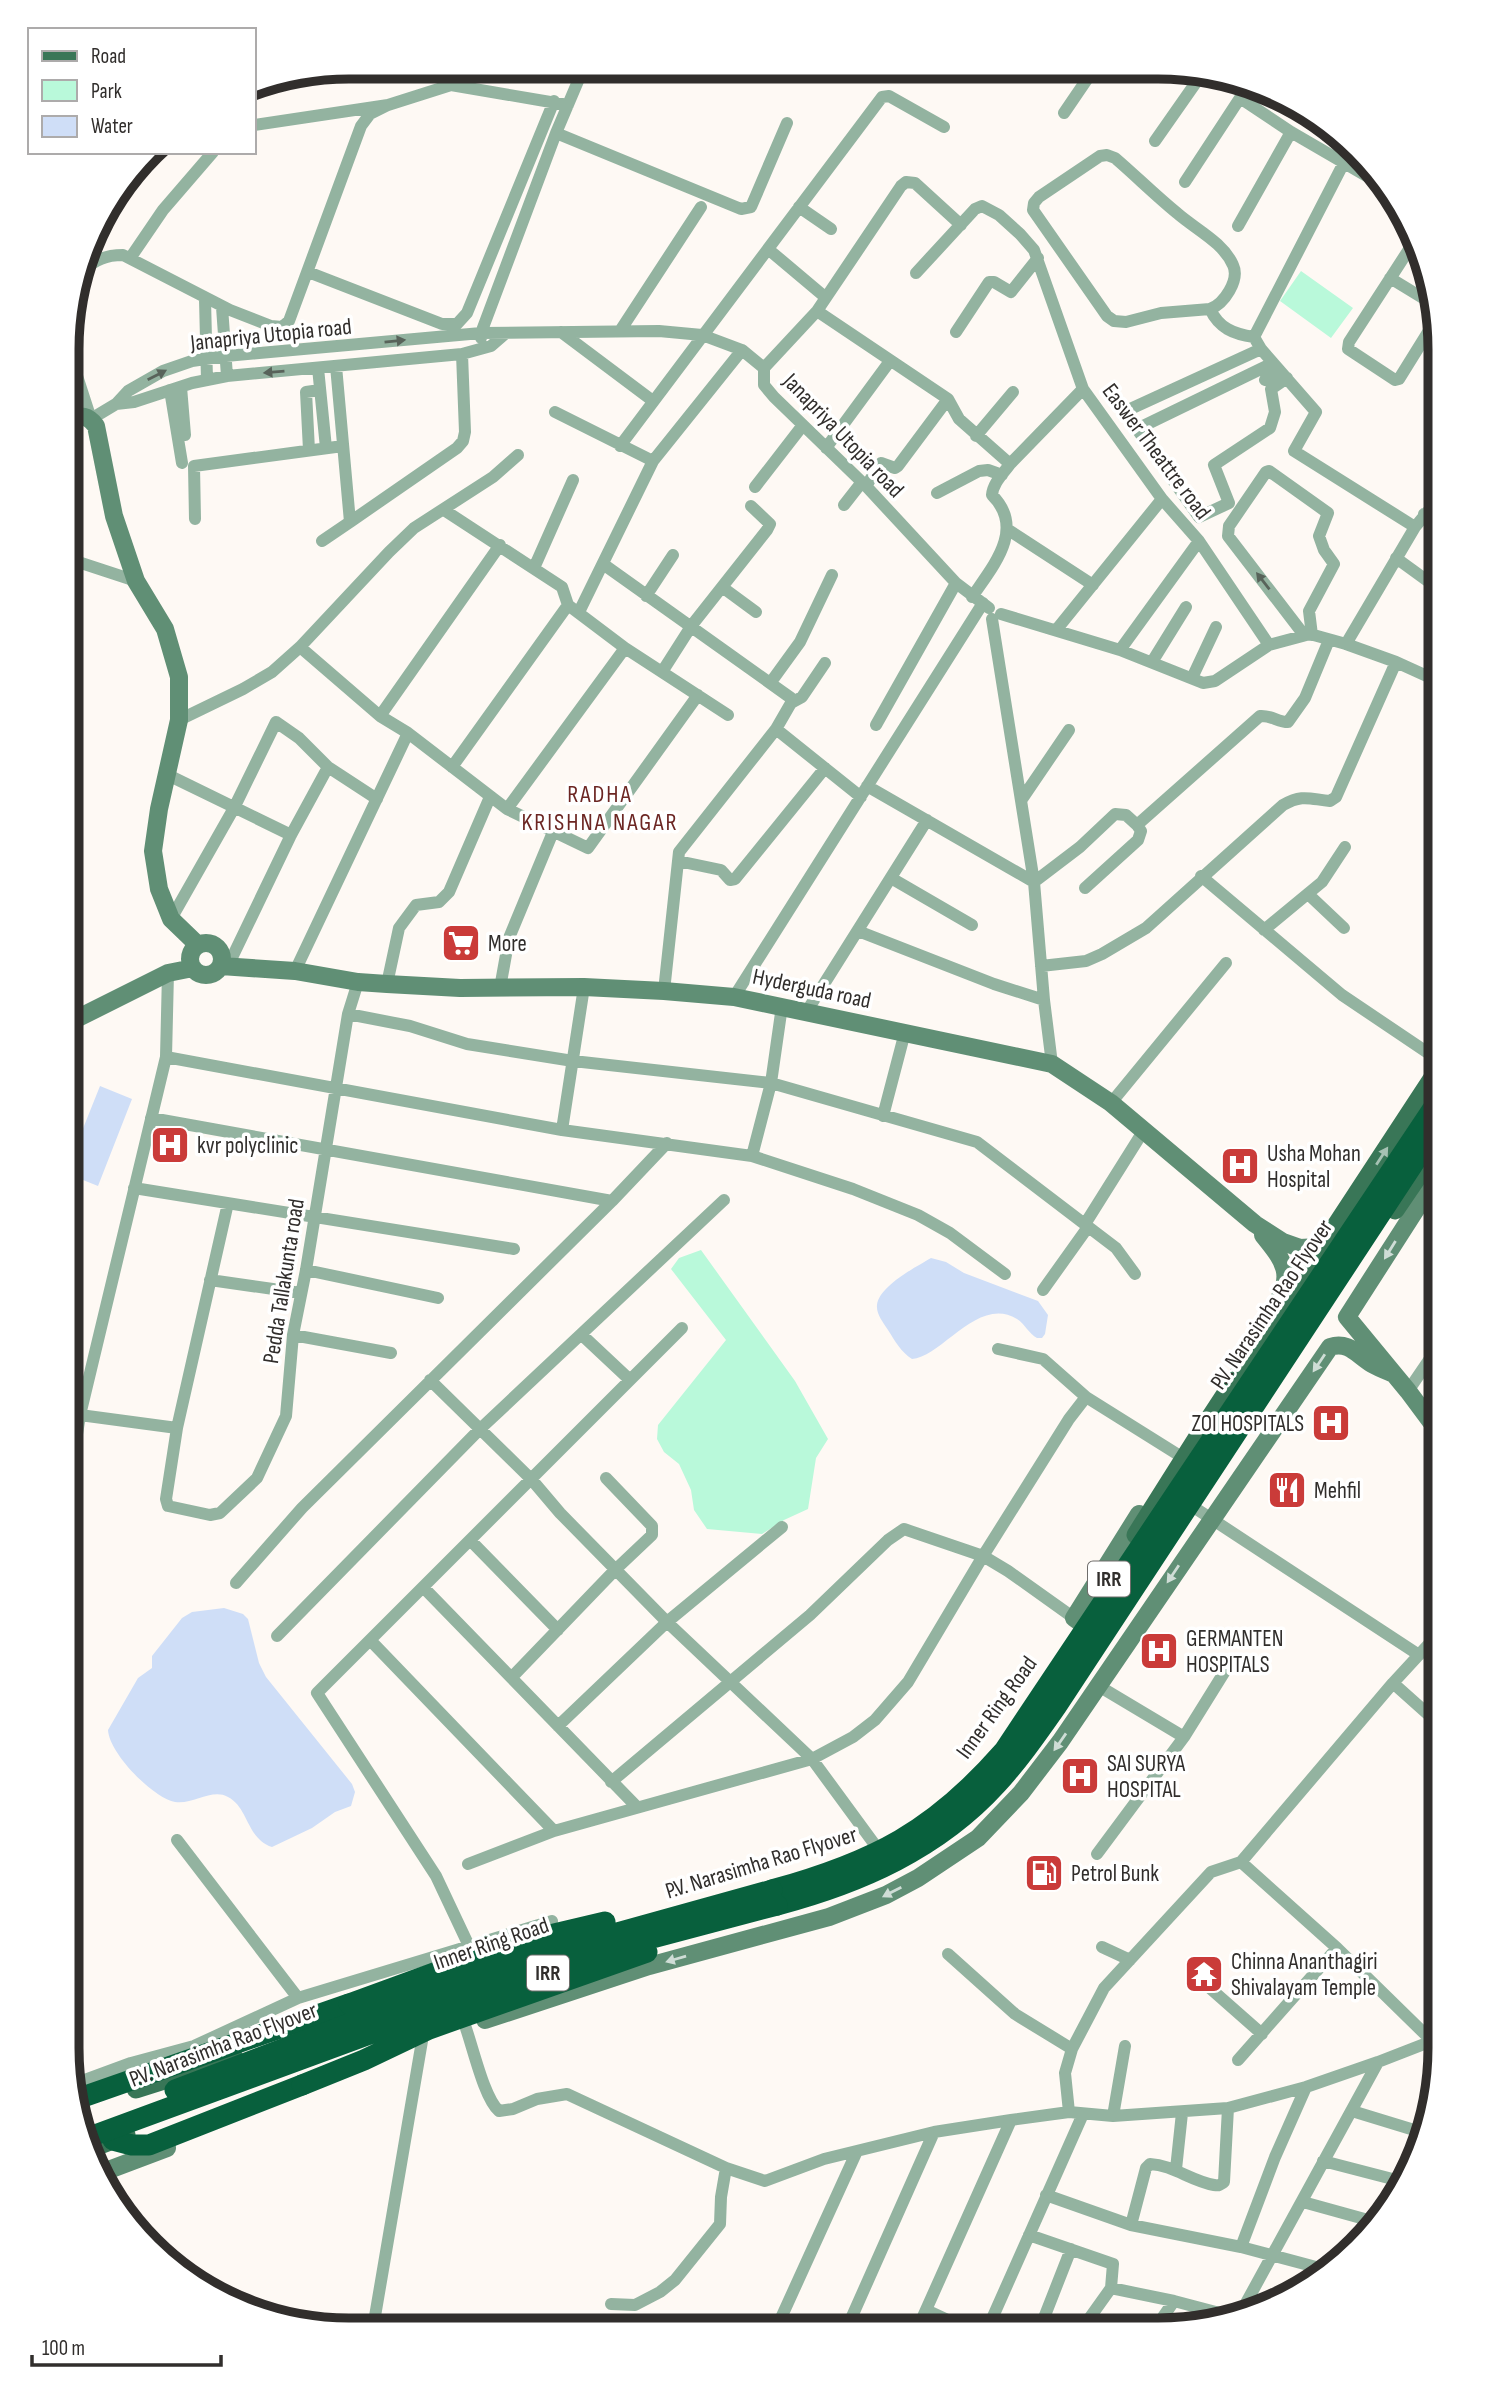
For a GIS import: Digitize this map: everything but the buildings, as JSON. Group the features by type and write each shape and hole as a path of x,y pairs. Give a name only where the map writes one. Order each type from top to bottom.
{"highway":[{"name":"P.V. Narasimha Rao Flyover","path":"93,2136 528,1976 775,1898 850,1866 908,1836 960,1797 1004,1751 1042,1697 1428,1116"},
{"name":"P.V. Narasimha Rao Flyover","path":"90,2123 534,1956 857,1880 917,1850 971,1810 1009,1771 1056,1707 1428,1142"},
{"path":"83,2097 349,2004 459,1962 560,1931 775,1898"},
{"path":"113,2140 132,2146 149,2145 302,2085 453,2020 775,1898"}],"main road":[{"name":"Inner Ring Road","path":"97,2146 457,2004 604,1954 666,1937 775,1898 878,1849 933,1815 980,1773 1039,1696 1077,1621 1428,1085"},
{"name":"Inner Ring Road","path":"85,2105 321,2031 546,1949 775,1898 828,1899 892,1872 951,1838 1000,1793 1091,1681 1205,1514 1428,1163"}],"street":[{"path":"483,349 481,333 579,79"},
{"path":"1064,113 1087,79"},
{"path":"1155,141 1197,81"},
{"path":"93,262 109,255 131,257 222,307 271,326 282,327 289,321 361,126 370,114 451,85 568,105"},
{"path":"620,446 882,97 889,96 944,127"},
{"path":"1185,182 1240,98 1291,132 1364,174"},
{"path":"308,272 442,324 457,324 467,313 554,102"},
{"path":"256,125 388,106"},
{"path":"556,133 741,209 751,207 787,122"},
{"path":"1238,226 1291,132"},
{"path":"131,257 163,211 211,154"},
{"path":"1100,156 1115,158 1177,214 1221,247 1234,266 1235,279 1216,306 1210,309 1161,313 1126,322 1114,321 1107,316 1033,210 1034,203 1100,156"},
{"path":"1254,337 1347,156"},
{"path":"764,368 817,311 906,182 915,183 961,225"},
{"path":"799,206 831,229"},
{"name":"Easwer Theattre road","path":"916,272 975,208 982,206 999,215 1020,234 1038,258 1083,389 1162,499 1199,541 1269,645"},
{"path":"620,331 701,207"},
{"path":"768,248 825,297"},
{"path":"1409,249 1349,342 1348,349 1395,380 1399,379 1428,338"},
{"path":"956,332 989,282 1011,292 1038,258"},
{"path":"1390,278 1423,298"},
{"path":"205,299 207,380"},
{"path":"222,307 227,376"},
{"path":"1210,309 1216,322 1227,330 1254,337 1261,349 1316,412 1294,452 1415,527"},
{"path":"817,311 948,399 959,419 1006,469"},
{"name":"Janapriya Utopia road","path":"116,404 128,391 163,371 226,356 481,333 620,331 702,335 742,350 764,368 764,385 864,484 956,583 987,608"},
{"path":"561,332 653,401"},
{"name":"Janapriya Utopia road","path":"116,404 134,402 227,376 462,358 491,346 506,333"},
{"path":"1128,410 1261,349"},
{"path":"452,766 574,609 603,564 653,461 742,350"},
{"path":"322,541 464,441 466,432 462,358"},
{"path":"366,369 447,359"},
{"path":"826,447 890,361"},
{"path":"336,366 350,522"},
{"path":"318,368 326,449"},
{"path":"303,369 309,450"},
{"path":"1264,380 1275,412 1270,428 1214,465 1229,503 1199,517 1137,429 1264,380 1280,371"},
{"path":"1264,380 1280,371"},
{"path":"79,382 91,419 96,426 114,516 136,581 165,629 179,677 179,720 159,809 153,851 159,889 171,919 198,945"},
{"path":"176,389 184,458"},
{"path":"734,997 864,792 987,608 1006,541 1008,520 1000,503 992,495 995,483 1083,389"},
{"path":"976,436 1013,391"},
{"path":"306,392 339,394"},
{"path":"844,505 881,463 895,468 898,466 948,399"},
{"path":"79,415 91,419 116,404"},
{"path":"555,412 653,461"},
{"path":"755,487 803,425"},
{"path":"195,519 194,466 343,446"},
{"path":"179,720 272,672 300,647 388,552 414,528 493,477 518,455"},
{"path":"937,493 979,471 1006,469"},
{"path":"1269,471 1328,513 1319,536 1324,550 1333,559 1333,569 1309,611 1308,635 1228,536 1229,526 1269,471"},
{"path":"534,568 573,480"},
{"path":"1057,629 1162,499"},
{"path":"662,672 692,625 770,524 751,506"},
{"path":"444,510 562,587 574,609 625,648 728,715"},
{"path":"1346,644 1396,558 1428,510"},
{"path":"1424,514 1428,517"},
{"path":"1007,529 1093,585"},
{"path":"1120,650 1199,541"},
{"path":"380,716 500,545"},
{"path":"646,596 673,555"},
{"path":"1396,558 1428,581"},
{"path":"79,562 136,581"},
{"path":"603,564 789,694 792,703"},
{"path":"771,682 800,642 832,575"},
{"path":"876,724 956,583"},
{"path":"722,587 757,612"},
{"path":"1152,662 1186,607"},
{"path":"987,608 1120,650 1203,683 1215,681 1269,645 1308,635 1346,644 1428,677"},
{"path":"987,608 1022,799 1034,882 1052,1064"},
{"path":"1295,622 1310,619"},
{"path":"1192,678 1216,627"},
{"path":"1137,825 1260,716 1288,722 1305,698 1329,640"},
{"path":"300,647 380,716 408,733 507,809 589,848 698,695"},
{"path":"507,809 625,648"},
{"path":"1041,966 1086,961 1102,954 1146,928 1283,805 1295,798 1306,796 1330,801 1336,797 1396,662"},
{"path":"664,990 679,852 776,729 792,703 802,697 825,663"},
{"path":"171,919 234,808 276,722 299,738 328,767 377,799"},
{"path":"776,729 825,768 864,792 927,820 1034,882"},
{"path":"1022,799 1069,730"},
{"path":"295,971 408,733"},
{"path":"225,966 217,947 208,943 198,945 191,954 193,968 198,973 209,975 225,966 328,767"},
{"path":"678,860 721,870 730,880 735,879 825,768"},
{"path":"168,775 291,835"},
{"path":"387,984 399,928 416,905 439,902 449,892 491,797"},
{"path":"1034,882 1080,847 1115,814 1126,815 1141,831 1138,840 1085,888"},
{"path":"807,1011 927,820"},
{"path":"500,988 509,938 553,832"},
{"path":"1264,930 1322,882 1345,847"},
{"path":"1201,876 1342,995 1428,1053"},
{"path":"891,878 972,925"},
{"path":"1308,894 1344,928"},
{"path":"858,931 994,984 1044,1000"},
{"path":"1111,1103 1226,963"},
{"name":"Hyderguda road","path":"225,966 295,971 387,984 500,988 584,987 664,990 734,997 1052,1064 1111,1103 1255,1224 1283,1242 1300,1248 1318,1247 1327,1241"},
{"path":"79,1018 168,973 193,968"},
{"path":"79,1421 166,1057 168,973"},
{"name":"Pedda Tallakunta road","path":"177,1428 166,1499 168,1506 210,1515 220,1513 257,1478 286,1416 293,1335 348,1014 358,982"},
{"path":"562,1130 584,987"},
{"path":"752,1156 771,1083 782,1006"},
{"path":"348,1014 410,1026 467,1044 573,1061 771,1083 977,1142 1116,1248 1135,1274"},
{"path":"883,1116 905,1032"},
{"path":"166,1057 562,1130 752,1156 853,1189 918,1215 950,1233 1005,1275"},
{"path":"151,1118 612,1201"},
{"path":"1042,1290 1086,1225 1144,1130"},
{"path":"236,1584 302,1508 612,1201 667,1143"},
{"path":"134,1188 514,1249"},
{"path":"1428,1191 1347,1317 1428,1418"},
{"path":"277,1636 479,1430 724,1200"},
{"path":"80,1415 177,1428 228,1203"},
{"path":"611,1782 810,1615 897,1532 904,1529 983,1556 1077,1621 1177,1454 1284,1292 1287,1272 1281,1257 1255,1224"},
{"path":"306,1270 438,1298"},
{"path":"210,1280 301,1293"},
{"path":"469,1946 436,1876 317,1693 682,1328"},
{"path":"293,1335 391,1353"},
{"path":"582,1335 630,1380"},
{"path":"1394,1374 1373,1364 1349,1346 1338,1344 1329,1347 1205,1514 1419,1655"},
{"path":"998,1349 1044,1359 1086,1397 1177,1454"},
{"path":"1408,1391 1428,1362"},
{"path":"430,1380 532,1480 560,1513 667,1622 813,1759 878,1849"},
{"path":"468,1864 554,1831 813,1759 853,1737 875,1720 908,1682 983,1556 1069,1419 1086,1397"},
{"path":"512,1676 652,1535 653,1531 606,1478"},
{"path":"558,1726 667,1622 782,1527"},
{"path":"470,1540 558,1630"},
{"path":"424,1587 637,1807"},
{"path":"370,1640 554,1831"},
{"path":"1069,2112 1065,2073 1072,2049 1104,1988 1211,1872 1241,1862 1392,1683 1428,1645"},
{"path":"1097,1854 1184,1737 1230,1663"},
{"path":"108,2170 314,2091 422,2041 649,1966 862,1906 918,1878 978,1838 997,1821 1046,1761 1091,1681 1184,1737"},
{"path":"1392,1683 1428,1714"},
{"path":"177,1840 298,1998"},
{"path":"1241,1862 1337,1948 1428,2035"},
{"path":"81,2081 194,2046 298,1998 552,1921"},
{"path":"1102,1947 1130,1960"},
{"path":"1238,2060 1337,1948"},
{"path":"948,1954 1015,2014 1072,2049"},
{"path":"1203,1982 1262,2034"},
{"path":"457,2004 485,2085 499,2111 513,2109 537,2099 567,2094 726,2168 765,2181 824,2158 934,2132 1069,2112 1113,2116 1228,2108 1307,2087 1428,2046"},
{"path":"375,2318 422,2041 413,2022"},
{"path":"1113,2116 1125,2046"},
{"path":"1245,2304 1378,2063"},
{"path":"1241,2247 1275,2157 1307,2087"},
{"path":"1131,2225 1146,2168 1152,2164 1176,2169 1213,2185 1224,2182 1228,2108"},
{"path":"1352,2112 1415,2130"},
{"path":"1176,2169 1182,2113"},
{"path":"991,2318 1083,2114"},
{"path":"922,2318 1011,2120"},
{"path":"851,2318 934,2132"},
{"path":"781,2318 857,2151"},
{"path":"1323,2161 1394,2179"},
{"path":"611,2304 635,2305 660,2292 675,2280 720,2224 726,2168"},
{"path":"1046,2195 1131,2225 1241,2247 1316,2267"},
{"path":"1303,2202 1366,2220"},
{"path":"1028,2235 1113,2264 1111,2288 1090,2318"},
{"path":"1044,2318 1071,2249"},
{"path":"1111,2288 1216,2312"},
{"path":"1162,2318 1174,2301"},
{"path":"926,2310 944,2318"}],"green space":[{"path":"1301,271 1353,308 1331,338 1280,301"},
{"path":"701,1250 795,1381 828,1439 816,1458 808,1509 762,1534 707,1529 694,1510 691,1490 679,1464 664,1452 657,1439 658,1425 726,1340 671,1269 679,1258"}],"water":[{"path":"100,1086 132,1099 98,1186 79,1178 79,1138"},
{"path":"931,1258 1038,1301 1048,1315 1045,1334 1042,1338 1037,1338 1017,1319 1003,1314 988,1315 961,1329 924,1356 912,1359 901,1350 893,1338 879,1315 877,1305 879,1298 891,1284"},
{"path":"224,1608 243,1614 248,1619 259,1663 266,1677 352,1784 355,1792 351,1806 272,1847 257,1837 240,1808 228,1797 215,1794 175,1802 155,1792 124,1762 110,1740 108,1730 138,1678 152,1668 152,1656 182,1618 192,1612"}],"place":[{"name":"More","path":"461,943"},
{"name":"kvr polyclinic","path":"170,1145"},
{"name":"Usha Mohan Hospital","path":"1240,1166"},
{"name":"ZOI HOSPITALS","path":"1331,1423"},
{"name":"Mehfil","path":"1287,1490"},
{"name":"GERMANTEN HOSPITALS","path":"1159,1651"},
{"name":"SAI SURYA HOSPITAL","path":"1080,1776"},
{"name":"Petrol Bunk","path":"1044,1873"},
{"name":"Chinna Ananthagiri Shivalayam Temple","path":"1204,1974"}],"district":[{"name":"RADHA KRISHNA NAGAR","path":"600,808"}]}
